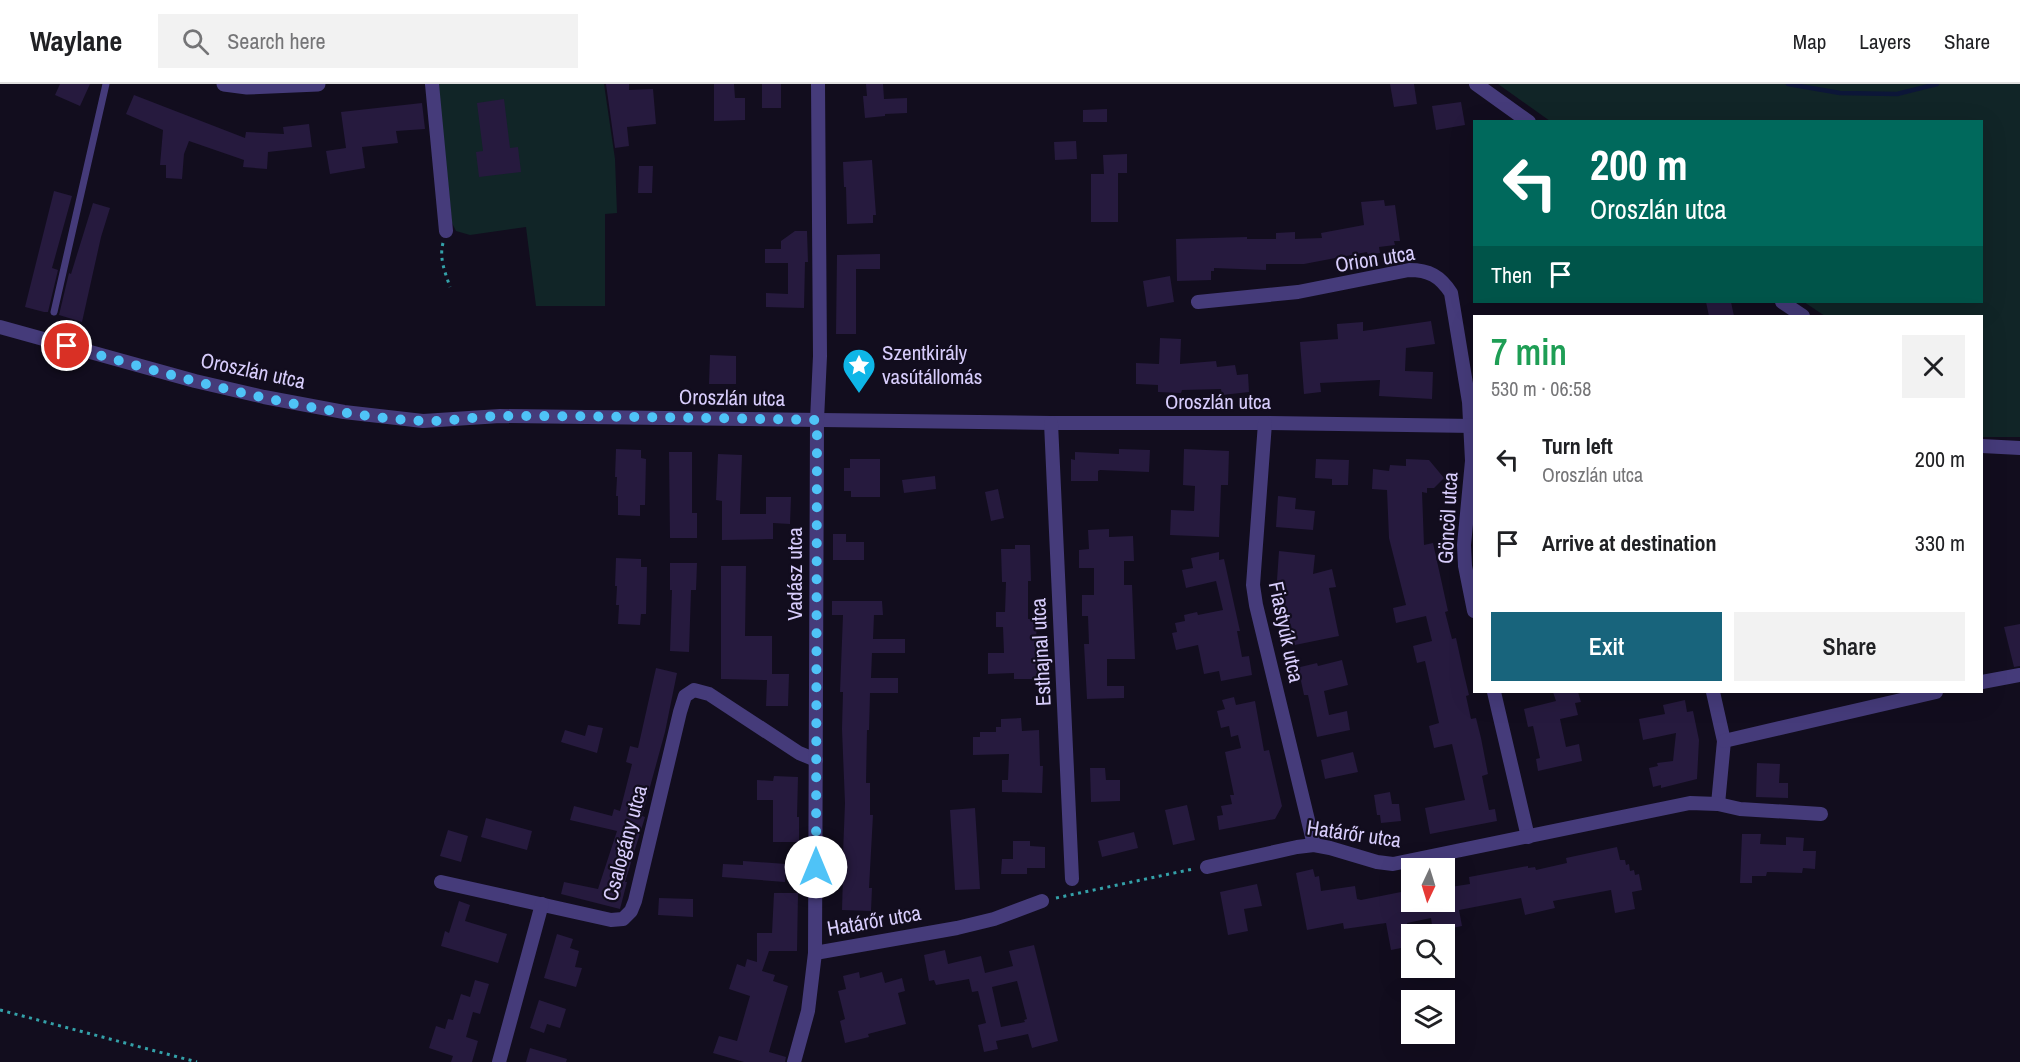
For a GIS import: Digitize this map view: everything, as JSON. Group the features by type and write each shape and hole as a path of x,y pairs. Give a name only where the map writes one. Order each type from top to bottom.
{"street":[{"path":"224,84 247,87 318,84"},
{"path":"432,84 446,231"},
{"name":"Vadász utca","path":"794,1062 808,1011 815,953 817,420 820,356 818,84"},
{"path":"1476,84 1526,120"},
{"name":"Orion utca","path":"1198,302 1298,292 1409,270 1423,270 1434,274 1452,293 1472,425"},
{"path":"1784,303 1802,315"},
{"name":"Oroszlán utca","path":"0,327 144,368 264,397 344,412 423,421 500,416 1051,423 1472,425"},
{"name":"Esthajnal utca","path":"1051,423 1072,879"},
{"name":"Fiastyúk utca","path":"1265,423 1253,585 1314,845"},
{"name":"Göncöl utca","path":"1472,425 1472,461 1464,544 1465,566 1473,606"},
{"path":"1983,446 2020,448"},
{"path":"1983,682 2020,675"},
{"name":"Csalogány utca","path":"441,882 611,920 623,919 631,910 685,696 694,690 709,694 799,753 816,760"},
{"path":"1494,693 1528,837"},
{"path":"1713,693 1724,741 1718,804"},
{"path":"1724,741 1919,693"},
{"name":"Határőr utca","path":"1207,867 1314,845 1393,864 1690,803 1718,804 1740,809 1821,813"},
{"name":"Határőr utca","path":"815,953 966,926 1042,902"},
{"path":"499,1062 542,904"}],"lane":[{"path":"54,312 106,84"}],"path":[{"path":"446,231 441,249 442,265 450,287"},
{"path":"1042,902 1207,867"},
{"path":"0,1011 197,1062"}],"green space":[{"path":"438,84 604,84 615,159 617,213 605,214 605,306 536,306 526,227 470,235 456,231 452,223"},
{"path":"1498,84 2020,84 2020,437 1983,437 1983,315 1824,315 1806,303 1983,303 1983,120 1549,120"}],"building":[{"path":"60,84 90,84 80,106 55,95"},
{"path":"606,84 629,84 629,90 653,89 656,124 627,127 629,146 615,148"},
{"path":"714,84 734,84 735,98 745,98 745,120 714,121"},
{"path":"762,84 781,84 781,108 762,108"},
{"path":"866,84 883,84 884,99 907,98 907,113 865,118 863,96 867,96"},
{"path":"1390,84 1414,84 1417,104 1394,107"},
{"path":"134,95 245,138 246,132 284,134 283,127 309,124 312,147 268,152 267,169 243,167 244,160 189,141 184,154 182,179 166,178 166,165 160,165 163,130 126,114"},
{"path":"504,99 510,148 518,147 521,172 479,177 476,152 483,151 477,103"},
{"path":"1461,102 1465,125 1436,130 1432,106"},
{"path":"422,103 425,129 396,131 398,143 362,147 365,168 330,174 326,151 346,148 341,112"},
{"path":"1107,109 1107,122 1083,122 1083,110"},
{"path":"1076,141 1077,159 1055,160 1054,142"},
{"path":"1127,154 1127,173 1118,173 1118,222 1091,222 1091,174 1104,174 1103,155"},
{"path":"872,160 876,215 873,215 873,223 847,224 843,162"},
{"path":"639,166 653,166 652,193 638,193"},
{"path":"54,191 72,196 52,268 58,270 48,312 44,312 25,307"},
{"path":"1384,200 1385,206 1395,205 1400,241 1394,241 1395,245 1379,247 1380,253 1368,255 1367,252 1304,264 1266,264 1266,270 1214,268 1214,271 1211,271 1211,280 1177,281 1176,239 1247,237 1247,239 1276,239 1276,233 1295,232 1295,239 1322,238 1321,233 1364,225 1361,202"},
{"path":"93,203 110,208 101,237 82,322 59,315 69,273 71,274"},
{"path":"795,231 807,231 808,262 805,262 804,308 766,307 766,293 788,294 788,263 765,263 765,249 781,249 781,241"},
{"path":"880,254 880,269 856,269 856,334 836,334 837,255"},
{"path":"1170,276 1174,302 1147,307 1143,281"},
{"path":"1706,303 1731,303 1734,315 1709,315"},
{"path":"1431,321 1435,344 1406,348 1405,371 1433,372 1432,399 1379,396 1380,380 1320,383 1321,392 1304,394 1300,342 1338,339 1337,324 1363,322 1363,331"},
{"path":"1160,338 1181,339 1180,364 1216,361 1217,367 1235,365 1237,375 1248,374 1249,392 1222,395 1221,389 1182,390 1181,393 1158,392 1158,385 1136,384 1136,363 1159,364"},
{"path":"710,355 736,356 736,384 709,384"},
{"path":"616,449 641,450 641,458 646,459 645,505 640,505 640,516 618,515 617,477 615,477"},
{"path":"1119,449 1150,450 1149,472 1100,470 1098,481 1071,481 1071,459 1075,460 1075,452 1119,454"},
{"path":"1184,449 1229,451 1228,485 1221,485 1219,537 1170,535 1171,510 1194,511 1195,486 1183,485"},
{"path":"669,452 692,452 692,513 697,513 697,538 670,538"},
{"path":"718,454 742,455 740,514 766,514 766,497 791,497 790,524 773,523 773,539 722,540 722,501 716,500"},
{"path":"850,459 880,459 880,497 851,497 851,491 844,491 844,468 850,468"},
{"path":"1316,459 1349,460 1348,485 1332,485 1332,479 1315,478"},
{"path":"1406,459 1429,460 1444,478 1434,488 1427,488 1427,493 1422,492 1424,545 1433,543 1448,611 1445,612 1452,639 1456,638 1469,695 1466,696 1471,719 1476,718 1481,738 1488,774 1482,776 1489,810 1495,809 1497,821 1430,834 1425,808 1465,800 1452,744 1434,748 1429,726 1439,723 1425,661 1417,663 1413,646 1432,641 1426,616 1396,623 1393,608 1406,605 1389,538 1387,490 1372,489 1373,469 1389,471 1390,465 1406,466"},
{"path":"935,476 936,489 904,493 902,480"},
{"path":"998,489 1004,518 991,521 985,492"},
{"path":"1278,496 1296,498 1295,509 1315,511 1313,530 1276,527"},
{"path":"1109,529 1109,537 1133,536 1134,561 1124,561 1124,585 1132,585 1135,659 1107,659 1107,686 1124,686 1124,698 1087,699 1084,644 1089,644 1088,616 1082,616 1082,595 1094,595 1094,568 1079,568 1079,550 1089,549 1088,530"},
{"path":"833,534 846,534 846,542 864,542 864,560 833,560"},
{"path":"1015,545 1030,545 1031,581 1028,581 1028,619 1037,619 1035,660 1040,660 1041,679 1014,679 1014,673 988,674 988,653 1004,653 1003,627 996,627 996,612 1005,612 1006,582 1002,582 1001,549 1015,549"},
{"path":"1279,551 1315,555 1313,574 1332,569 1336,587 1329,588 1339,636 1290,646 1286,629 1289,628 1277,580"},
{"path":"1219,552 1219,560 1224,559 1240,631 1237,631 1242,657 1249,656 1252,675 1221,681 1219,671 1204,674 1198,645 1176,650 1172,633 1177,632 1175,623 1185,621 1184,615 1223,610 1216,581 1186,588 1182,570 1193,568 1191,558"},
{"path":"616,558 641,559 641,567 647,567 646,614 641,614 640,625 618,624 619,605 616,605 617,586 615,586"},
{"path":"670,563 697,563 696,590 691,590 689,652 670,651 672,590 670,590"},
{"path":"721,566 746,566 745,636 772,636 772,674 789,674 788,706 766,706 767,680 721,679"},
{"path":"832,601 882,601 883,615 874,615 873,639 905,639 905,653 872,653 871,678 898,678 898,693 870,693 866,783 870,783 870,815 873,815 869,888 872,888 871,911 842,910 843,875 840,875 845,803 843,692 840,692 843,615 832,615"},
{"path":"2020,624 2020,666 2014,667 2004,627"},
{"path":"1342,660 1348,685 1324,691 1329,715 1347,711 1350,730 1317,737 1308,695 1304,695 1301,681 1295,682 1292,669"},
{"path":"656,668 677,673 665,732 642,816 645,817 625,882 627,882 620,909 561,894 564,882 598,889 617,831 570,820 574,806 612,816 614,809 620,811 632,764 626,762 630,746 638,748"},
{"path":"1553,693 1578,693 1581,702 1575,703 1578,715 1560,719 1566,747 1579,744 1582,761 1538,771 1536,759 1540,758 1533,726 1528,727 1524,709 1556,701"},
{"path":"1234,697 1236,705 1255,701 1264,751 1269,750 1282,806 1275,819 1219,830 1217,816 1223,815 1221,806 1232,804 1230,795 1234,795 1225,752 1241,748 1238,735 1231,737 1229,726 1221,728 1217,711 1225,709 1222,700"},
{"path":"1685,700 1687,712 1693,711 1699,740 1697,779 1661,788 1661,785 1653,787 1649,768 1658,766 1657,763 1673,761 1676,733 1643,740 1639,719 1665,714 1663,705"},
{"path":"1021,718 1022,731 1039,730 1040,766 1043,766 1042,793 1002,792 1002,780 1008,780 1009,754 973,755 973,737 980,737 980,732 996,732 996,727 1001,727 1001,719"},
{"path":"588,725 603,728 597,753 561,742 565,730 585,736"},
{"path":"1353,752 1358,772 1325,779 1321,760"},
{"path":"1757,763 1780,764 1779,783 1788,783 1788,798 1756,797"},
{"path":"1090,768 1105,768 1106,780 1120,780 1120,801 1091,802"},
{"path":"774,776 798,777 799,842 773,842 773,800 757,800 757,780 773,781"},
{"path":"1390,792 1392,804 1399,804 1401,821 1381,823 1380,815 1377,815 1374,795"},
{"path":"1187,805 1195,840 1173,845 1165,810"},
{"path":"975,808 980,889 955,890 950,810"},
{"path":"486,818 532,831 527,850 481,837"},
{"path":"448,830 468,836 461,862 440,856"},
{"path":"1134,832 1138,848 1102,857 1098,841"},
{"path":"1742,834 1761,834 1760,844 1786,845 1786,837 1804,838 1803,851 1816,851 1815,869 1803,868 1802,873 1767,872 1766,876 1752,876 1752,883 1740,883"},
{"path":"1013,841 1030,841 1030,846 1045,847 1045,868 1027,868 1027,874 1001,874 1002,859 1013,859"},
{"path":"1617,847 1620,860 1625,860 1626,865 1629,864 1630,871 1634,870 1635,875 1639,874 1642,890 1632,892 1635,909 1615,913 1611,890 1553,901 1555,908 1525,915 1521,898 1459,910 1462,926 1455,927 1455,924 1432,924 1431,918 1401,924 1401,948 1391,950 1386,923 1344,929 1343,923 1307,930 1296,873 1313,869 1315,877 1319,876 1321,891 1355,886 1357,899 1361,900 1401,892 1401,912 1455,912 1455,886 1470,884 1469,877 1528,866 1528,868 1535,867 1536,870 1567,863 1566,858"},
{"path":"743,861 786,864 785,882 722,877 723,864 743,865"},
{"path":"1257,884 1262,906 1244,909 1248,931 1228,935 1220,892"},
{"path":"774,893 798,893 797,951 769,951 762,971 775,975 773,981 788,986 769,1052 786,1057 785,1062 744,1062 713,1053 719,1036 737,1041 750,996 729,989 737,964 745,967 747,959 757,962 757,933 772,933"},
{"path":"659,898 693,899 693,917 658,915"},
{"path":"459,901 470,905 465,921 507,934 498,963 441,946 445,931 449,933"},
{"path":"557,934 573,939 570,948 579,951 575,967 582,968 576,987 544,978"},
{"path":"1034,945 1058,1041 1032,1048 1028,1034 996,1041 998,1049 984,1052 978,1025 986,1023 978,991 972,992 969,979 936,985 934,980 929,981 924,955 945,950 948,964 981,956 985,973 1013,966 1009,951","holes":["1017,981 1027,1019 1024,1020 1025,1022 1001,1027 992,987"]},
{"path":"859,972 860,978 882,972 885,983 902,978 905,991 898,993 906,1024 845,1043 840,1021 845,1019 838,991 846,989 843,976"},
{"path":"475,980 489,984 480,1014 473,1012 466,1037 478,1041 472,1062 451,1062 453,1056 429,1048 436,1026 445,1029 448,1019 453,1020 461,994 470,997"},
{"path":"539,1000 566,1009 560,1028 547,1024 544,1033 530,1028"},
{"path":"530,1048 567,1059 566,1062 526,1062"}],"waterway":[{"path":"1788,84 1840,93 1897,94 1937,84"}],"place":[{"name":"Szentkirály vasútállomás","path":"859,394"}],"route":[{"path":"67,346 195,381 264,397 344,412 423,421 500,416 817,420 816,867"}]}
